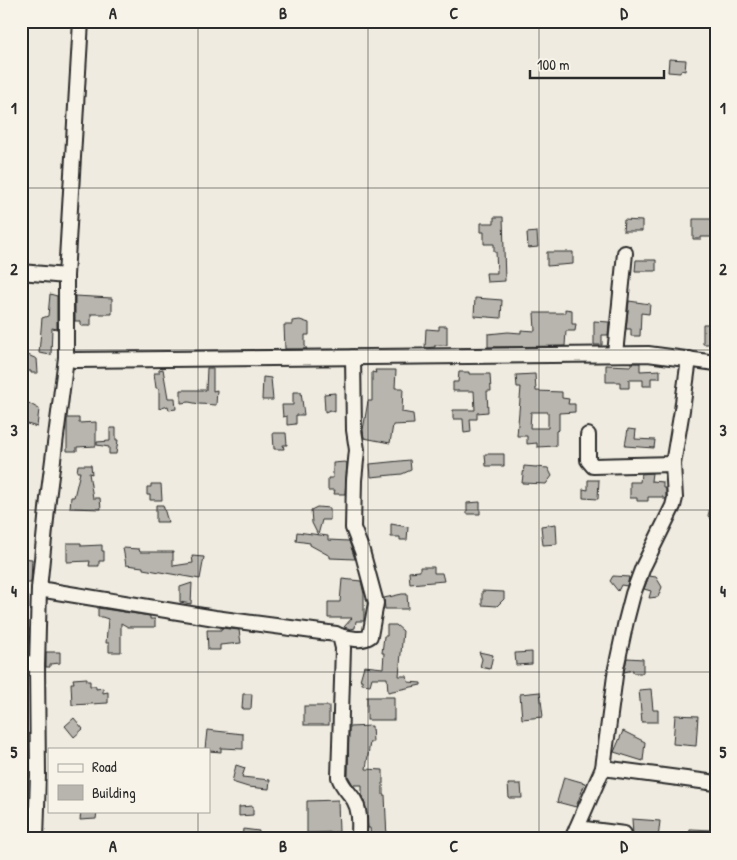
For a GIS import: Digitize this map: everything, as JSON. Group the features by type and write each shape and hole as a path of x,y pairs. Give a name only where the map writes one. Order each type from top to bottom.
{"street":[{"path":"36,839 39,589 48,498 66,358 66,276 81,21"},
{"path":"616,354 626,253"},
{"path":"21,272 66,276"},
{"path":"66,358 75,360 648,354 716,363"},
{"path":"39,589 215,618 336,634 362,640 368,638 370,636 376,603 362,552 353,528 357,450 354,430 353,357"},
{"path":"624,834 574,834 603,768 616,668 626,621 639,576 673,506 675,498 672,464 689,359"},
{"path":"588,435 588,460 593,466 672,464"},
{"path":"340,636 342,648 339,777 343,788 354,801 358,810 359,839"},
{"path":"21,662 37,665"},
{"path":"603,768 716,783"}],"building":[{"path":"669,59 686,60 685,71 681,70 680,73 668,72"},
{"path":"494,217 503,217 505,281 487,282 486,273 497,273 496,252 494,252 494,244 484,244 484,232 481,232 481,223 494,223"},
{"path":"693,219 716,219 716,237 693,239"},
{"path":"624,220 642,221 642,231 623,231"},
{"path":"537,232 538,247 528,248 527,233"},
{"path":"547,252 573,252 573,264 547,266"},
{"path":"636,260 656,260 656,271 635,271"},
{"path":"50,294 57,296 57,329 52,328 51,355 39,353 42,318 48,316"},
{"path":"75,296 112,298 112,314 91,314 91,326 81,326 81,321 75,321"},
{"path":"475,298 502,300 501,318 474,316"},
{"path":"629,301 650,304 649,314 641,313 640,336 631,336 631,329 626,329"},
{"path":"565,309 572,310 572,324 576,324 575,331 566,331 565,346 488,347 488,334 521,333 521,330 535,331 534,313 565,313"},
{"path":"300,320 309,323 309,335 305,335 305,346 307,349 285,349 284,325 292,325 292,321"},
{"path":"594,321 609,322 608,335 602,335 602,345 594,345"},
{"path":"703,324 716,324 716,338 711,338 711,344 703,344"},
{"path":"439,326 447,326 447,345 435,345 435,347 425,348 426,329 439,330"},
{"path":"21,352 37,359 38,373 21,371"},
{"path":"631,363 640,363 640,371 660,370 660,378 651,378 651,386 643,386 643,380 629,380 629,388 620,388 620,382 606,382 606,365 631,366"},
{"path":"207,368 213,368 213,391 217,390 216,405 181,403 181,390 206,390"},
{"path":"163,369 168,398 175,398 176,409 169,410 168,406 159,409 159,388 156,388 154,373 159,373 159,370"},
{"path":"375,370 396,370 395,388 403,388 402,412 413,414 414,424 393,425 390,443 364,438 363,430 368,401 372,401 372,372 376,373"},
{"path":"459,372 490,374 491,391 487,391 488,412 477,413 477,419 470,419 471,432 464,433 463,419 453,419 453,410 475,410 474,391 453,391 453,382 458,382"},
{"path":"535,374 536,391 562,392 562,398 569,399 568,404 575,404 575,412 559,413 559,430 556,431 556,446 537,447 537,443 527,444 527,436 517,436 521,387 517,387 516,375","holes":["531,412 548,412 548,428 530,428"]},
{"path":"263,377 271,378 273,400 262,400"},
{"path":"293,392 301,392 304,415 296,415 296,424 287,425 287,416 283,417 282,405 293,405"},
{"path":"335,393 335,412 330,410 325,412 324,394"},
{"path":"25,401 39,409 37,427 21,422"},
{"path":"67,418 79,418 79,423 96,422 96,446 77,447 77,451 67,451"},
{"path":"110,428 116,428 116,440 118,440 116,454 109,454 109,447 97,445 97,442 110,441"},
{"path":"628,429 636,430 635,439 655,440 654,448 625,446"},
{"path":"273,433 286,433 287,445 283,445 284,449 274,449"},
{"path":"485,454 504,454 504,466 486,466"},
{"path":"410,460 411,470 402,474 371,477 370,464"},
{"path":"333,463 347,463 345,494 334,494 335,490 328,490 328,478 333,478"},
{"path":"78,465 91,465 92,474 89,473 93,498 100,498 101,509 70,508 71,497 74,497 80,472 77,472"},
{"path":"524,466 548,468 552,476 546,484 522,483"},
{"path":"652,473 651,481 663,482 663,488 666,488 666,499 663,499 663,497 648,497 648,501 637,501 637,498 630,498 630,482 640,482 641,474"},
{"path":"588,480 599,480 598,499 583,498 583,489 588,490"},
{"path":"151,484 161,484 162,500 150,500 150,495 147,495 147,487 151,487"},
{"path":"713,494 716,495 716,524 708,516"},
{"path":"480,502 480,514 467,514 467,503"},
{"path":"156,505 163,505 168,522 156,522"},
{"path":"317,507 330,508 330,520 322,520 318,535 312,523 311,510"},
{"path":"391,524 408,527 407,540 400,540 400,537 391,537"},
{"path":"556,524 557,544 543,545 541,526"},
{"path":"297,532 328,536 328,540 349,541 355,559 330,558 330,556 310,545 310,543 296,541"},
{"path":"67,543 81,543 81,546 102,545 104,561 99,561 99,566 89,566 90,561 67,562"},
{"path":"123,548 139,549 140,552 173,552 173,566 193,563 192,556 204,557 200,579 126,565"},
{"path":"21,558 32,559 31,583 21,583"},
{"path":"420,567 434,567 434,573 442,573 444,581 410,584 409,572 420,571"},
{"path":"613,576 629,577 627,586 621,585 618,591 610,581"},
{"path":"649,576 656,577 662,587 658,597 649,598 651,591 644,589"},
{"path":"342,579 361,581 364,594 364,621 356,621 355,628 351,629 344,627 352,618 328,618 328,602 340,602"},
{"path":"192,583 191,604 180,602 180,587"},
{"path":"482,591 504,592 504,599 497,606 482,605"},
{"path":"407,594 408,609 385,609 384,598"},
{"path":"98,608 150,616 150,619 155,619 155,627 128,627 121,623 121,652 109,652 109,643 106,643 108,619 98,617"},
{"path":"387,625 396,625 403,631 399,676 407,676 408,682 421,683 421,685 388,692 387,678 372,678 370,685 362,684 362,680 360,680 364,666 383,668 384,653 382,653 384,636 387,636"},
{"path":"221,628 239,630 241,643 220,645 220,650 208,650 207,630 221,630"},
{"path":"23,629 29,629 29,655 22,653"},
{"path":"46,652 60,652 60,663 50,664 50,667 46,667"},
{"path":"479,652 493,655 490,669 480,667 482,659"},
{"path":"532,652 532,664 516,665 515,653"},
{"path":"627,658 643,659 643,673 633,673 633,670 624,672"},
{"path":"87,678 87,681 90,681 90,686 96,686 96,689 103,688 103,693 108,692 108,703 72,705 71,683 74,683 73,679"},
{"path":"651,689 653,710 658,710 658,722 642,722 639,690"},
{"path":"540,692 543,717 522,719 520,694"},
{"path":"243,694 252,694 251,709 242,709"},
{"path":"367,697 394,697 394,720 367,720"},
{"path":"304,706 329,706 329,725 304,725"},
{"path":"675,715 698,716 696,746 673,744"},
{"path":"74,718 83,729 74,737 65,726"},
{"path":"372,726 373,742 370,742 366,769 383,770 387,839 371,839 366,808 362,797 362,785 353,785 348,776 349,727"},
{"path":"207,730 243,734 243,749 221,748 221,752 210,751 210,748 205,748"},
{"path":"623,731 645,742 643,761 614,752"},
{"path":"236,765 245,768 242,777 270,780 269,789 248,787 232,782"},
{"path":"564,777 585,783 576,807 557,802"},
{"path":"508,784 521,784 522,798 509,798"},
{"path":"338,800 339,832 307,833 307,801"},
{"path":"21,806 28,806 28,825 21,825"},
{"path":"253,806 253,815 239,816 239,807"},
{"path":"81,812 97,812 96,819 80,820"},
{"path":"632,819 660,821 658,839 631,839 633,835"},
{"path":"243,829 259,831 258,839 242,839"},
{"path":"690,829 713,830 713,839 689,839"}]}
